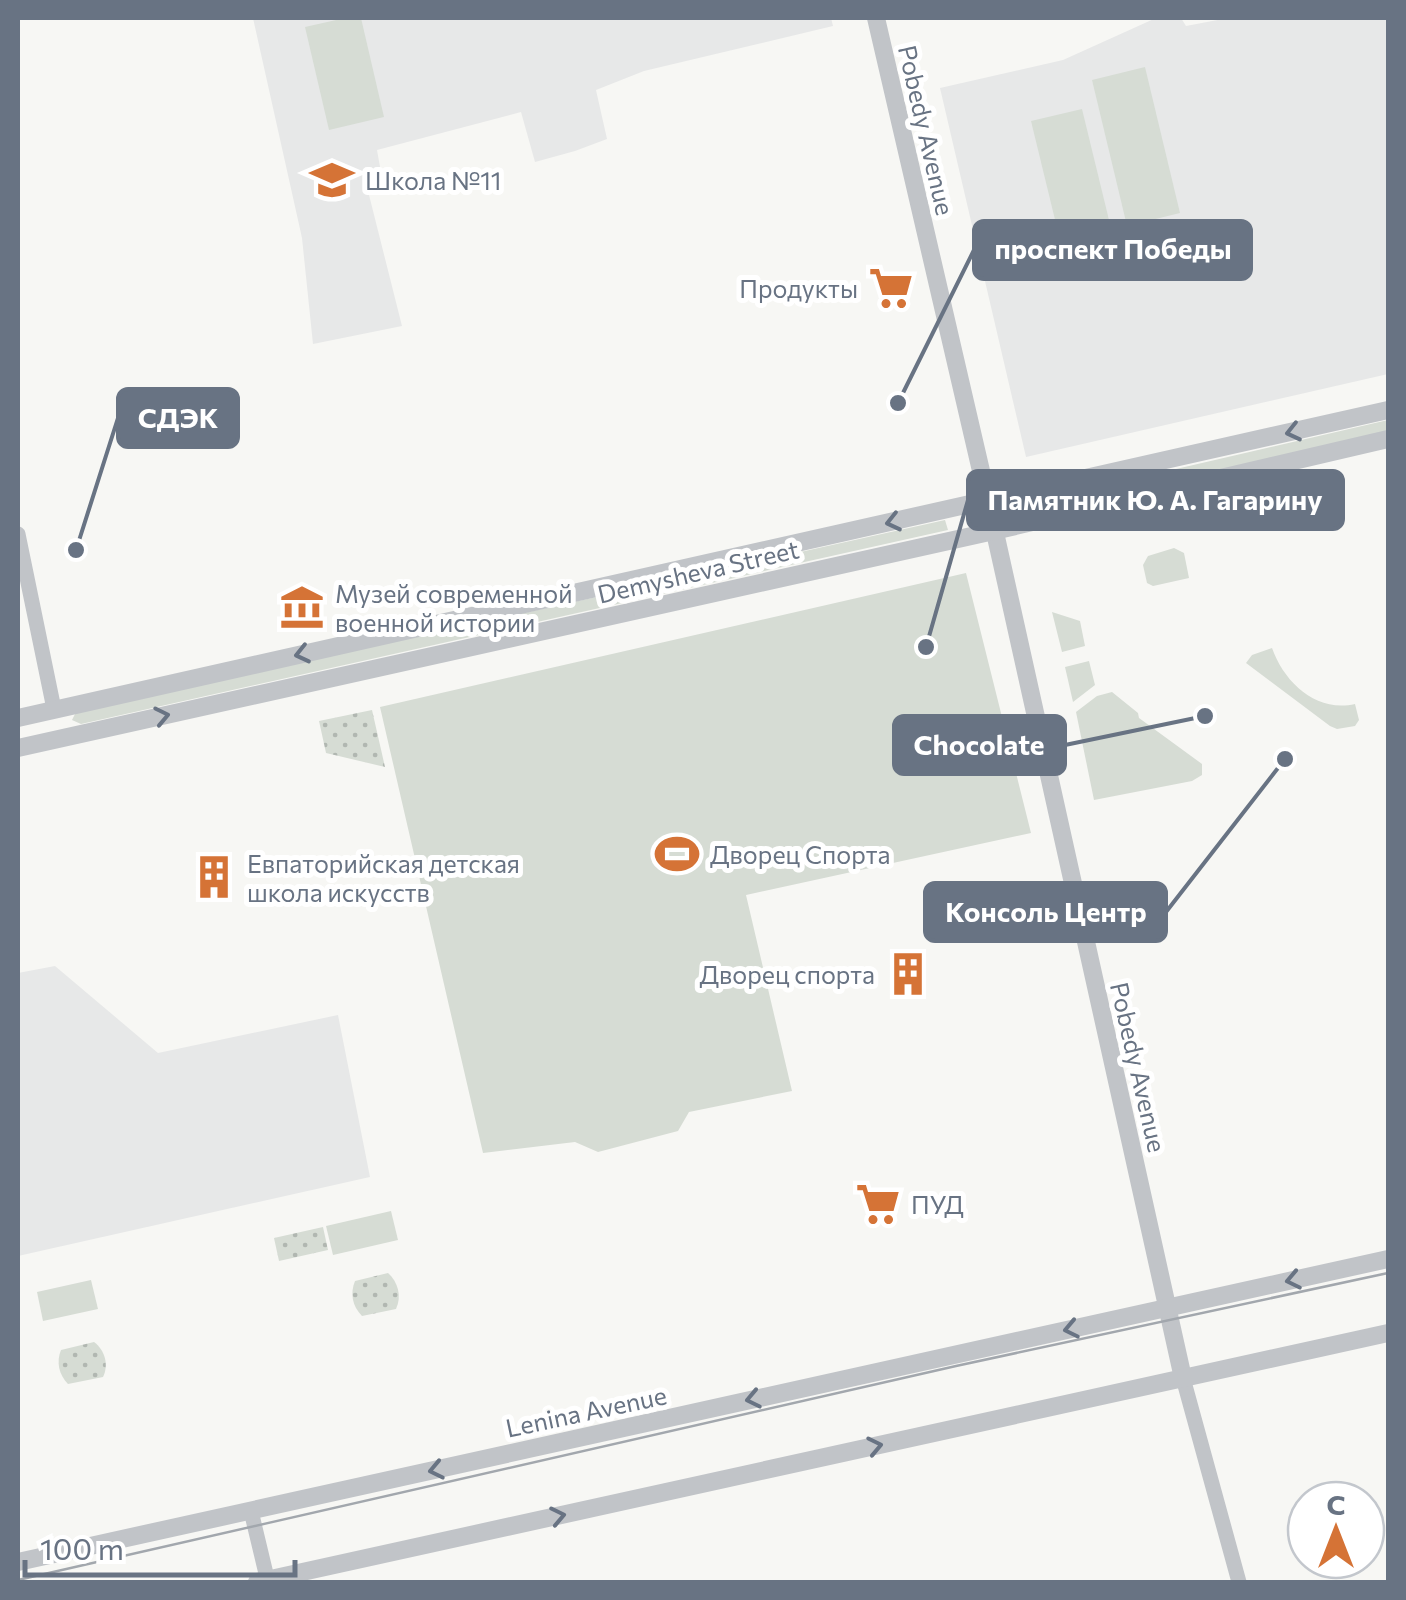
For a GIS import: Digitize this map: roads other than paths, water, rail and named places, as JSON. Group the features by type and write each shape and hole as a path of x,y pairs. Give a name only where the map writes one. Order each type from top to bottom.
{"street":[{"name":"Pobedy Avenue","path":"876,18 1183,1378"},
{"name":"Demysheva Street","path":"18,718 1388,410"},
{"name":"Demysheva Street","path":"18,748 1388,440"},
{"path":"18,534 54,709 66,736"},
{"name":"Lenina Avenue","path":"18,1562 1388,1259"},
{"path":"250,1511 264,1582 1388,1332"},
{"path":"1183,1378 1238,1582"}],"tram line":[{"path":"18,1580 956,1366 1388,1273"}],"place":[{"name":"Школа №11","path":"332,180"},
{"name":"Продукты","path":"891,288"},
{"name":"проспект Победы","path":"898,403"},
{"name":"СДЭК","path":"76,550"},
{"name":"Музей современной военной истории","path":"302,607"},
{"name":"Памятник Ю. А. Гагарину","path":"926,647"},
{"name":"Chocolate","path":"1205,716"},
{"name":"Консоль Центр","path":"1285,759"},
{"name":"Дворец Спорта","path":"677,854"},
{"name":"Евпаторийская детская школа искусств","path":"214,877"},
{"name":"Дворец спорта","path":"908,974"},
{"name":"ПУД","path":"878,1204"}]}
